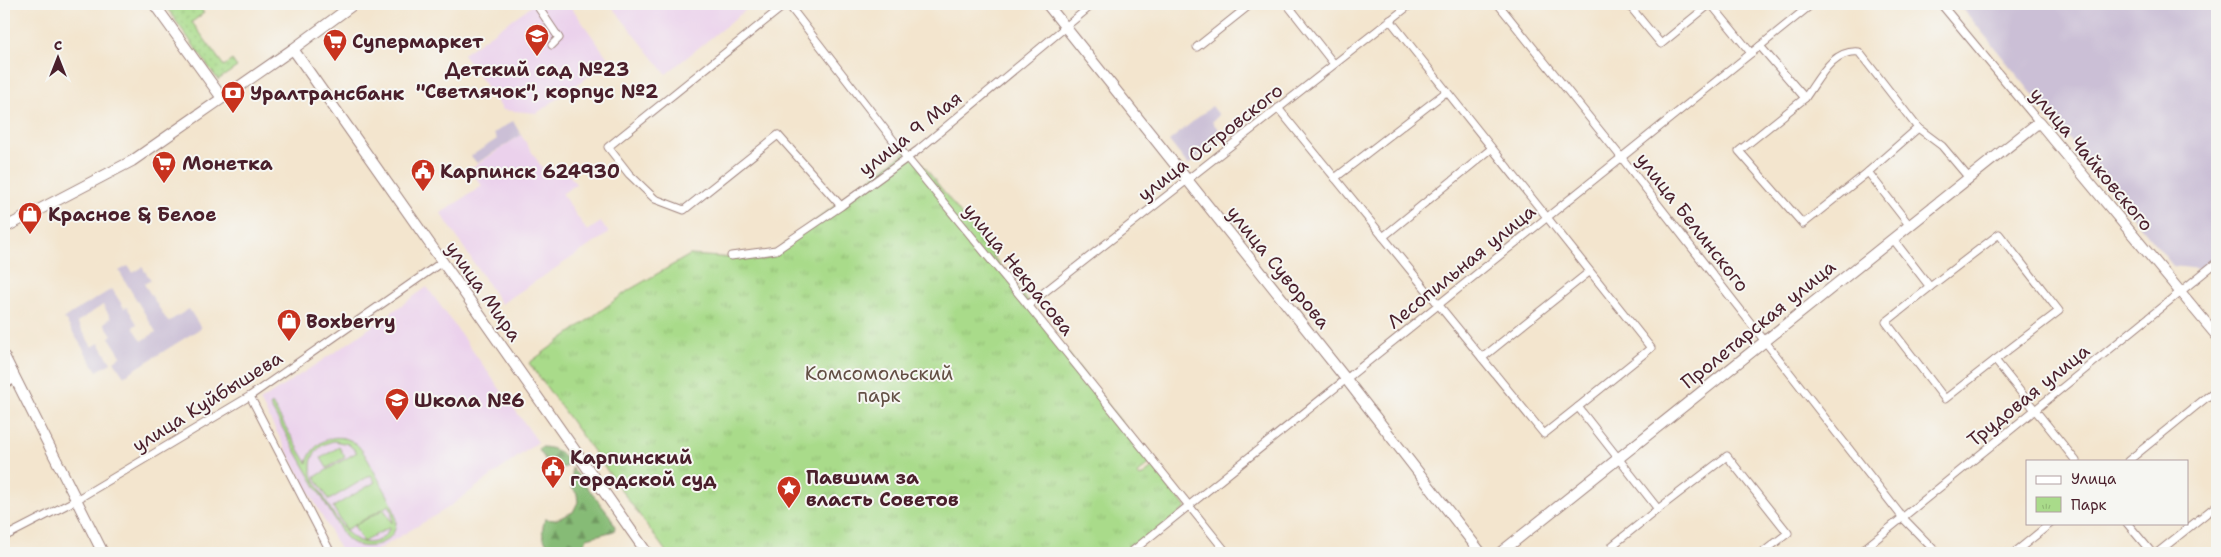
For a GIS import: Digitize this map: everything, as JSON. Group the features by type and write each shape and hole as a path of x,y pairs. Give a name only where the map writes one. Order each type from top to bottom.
{"main road":[{"path":"154,4 222,98"},
{"path":"4,228 132,161 293,49 354,4"},
{"name":"улица Суворова","path":"1047,4 1346,379 1481,553"},
{"name":"улица Мира","path":"293,49 647,553"},
{"name":"Пролетарская улица","path":"1500,553 2039,122"},
{"name":"улица Чайковского","path":"2039,122 2217,336"},
{"path":"4,356 103,553"}],"street":[{"path":"536,4 560,38 552,44"},
{"path":"787,4 608,147 629,174 655,199 684,210 778,135 841,206"},
{"name":"улица Некрасова","path":"787,4 908,158 1227,553"},
{"name":"улица 9 Мая","path":"731,256 776,250 841,206 908,158 1093,4"},
{"path":"1197,47 1251,4"},
{"path":"1287,4 1334,64"},
{"name":"улица Островского","path":"1028,305 1411,4"},
{"name":"улица Белинского","path":"1498,4 1621,157 1903,518 1937,553"},
{"path":"1628,4 1661,44 1710,4 1751,53"},
{"name":"Лесопильная улица","path":"1130,553 1812,4"},
{"name":"улица Чайковского","path":"1941,4 2039,122"},
{"path":"1278,108 1544,434 1651,348 1390,20"},
{"path":"1760,46 1804,98"},
{"path":"1918,128 1868,172 1803,224 1739,151 1804,98 1829,64 1840,55 1853,51 1859,52 1918,128 1942,146 1969,178"},
{"path":"1335,178 1446,92"},
{"path":"1384,237 1492,149"},
{"path":"1868,172 1910,226"},
{"path":"1999,234 2059,311 1945,399 1886,322 1930,287 1999,234"},
{"path":"1893,239 1930,287"},
{"name":"улица Куйбышева","path":"4,537 76,500 250,396 442,262"},
{"name":"Трудовая улица","path":"1859,553 2217,262"},
{"path":"1482,358 1589,272"},
{"path":"1995,360 2075,460"},
{"path":"4,385 15,379"},
{"path":"2129,460 2217,389"},
{"path":"250,396 330,553"},
{"path":"1578,407 1658,509"},
{"path":"1619,553 1613,545 1727,456 1788,533 1762,553"},
{"path":"2157,553 2217,504"},
{"path":"2014,553 2050,524"},
{"path":"2129,524 2152,553"}],"shaded area":[{"name":"Детский сад №23 \"Светлячок\", корпус №2","path":"534,4 569,4 610,61 537,113 503,110 463,54"},
{"path":"610,4 753,4 666,74"},
{"path":"1959,4 2217,4 2217,255 2200,269 2173,266"},
{"path":"1212,106 1219,115 1212,122 1224,135 1188,165 1169,141"},
{"path":"513,121 521,135 477,163 471,156 497,139 494,133"},
{"path":"521,135 546,174 561,164 576,184 562,194 587,231 601,222 609,233 501,304 441,213 482,186 470,169"},
{"path":"128,266 133,273 142,267 151,280 144,284 168,322 189,309 201,328 124,376 114,361 121,356 109,337 112,335 104,323 111,318 103,305 77,322 92,347 99,343 111,363 97,371 64,318 112,289 124,308 127,307 137,324 133,327 142,341 156,332 119,271"},
{"name":"Школа №6","path":"427,287 538,442 446,509 372,553 342,553 260,401 350,342"}],"green space":[{"path":"164,4 197,4 204,13 192,22 224,66 232,60 237,67 218,80"},
{"name":"Комсомольский парк","path":"910,148 1152,462 1137,474 1140,477 1154,467 1186,508 1127,553 667,553 529,363 629,290 690,255 764,260"},
{"path":"272,404 307,463 314,449 319,444 325,440 340,437 355,443 367,458 395,513 396,523 394,532 387,539 372,546 354,544 344,536 270,406","holes":["334,441 348,444 357,452 315,477 329,500 371,475 375,482 333,507 346,530 389,505 392,511 392,523 384,509 354,526 363,541 354,538 346,531 338,521 314,479 311,466 317,450 327,443","390,527 379,540 363,542"]},
{"path":"339,447 345,457 327,468 321,458"},
{"path":"541,447 554,449 563,455 567,462 566,467 555,469 547,462 539,450"},
{"path":"572,468 610,516 615,527 614,531 587,538 581,547 573,552 552,553 543,534 543,525 545,519 555,520 573,512 578,502 577,494 572,488"}],"place":[{"name":"Детский сад №23 \"Светлячок\", корпус №2","path":"537,57"},
{"name":"Супермаркет","path":"335,62"},
{"name":"Уралтрансбанк","path":"233,114"},
{"name":"Монетка","path":"164,184"},
{"name":"Карпинск 624930","path":"423,192"},
{"name":"Красное & Белое","path":"30,235"},
{"name":"Boxberry","path":"289,342"},
{"name":"Школа №6","path":"397,421"},
{"name":"Карпинский городской суд","path":"553,489"},
{"name":"Павшим за власть Советов","path":"789,509"}]}
